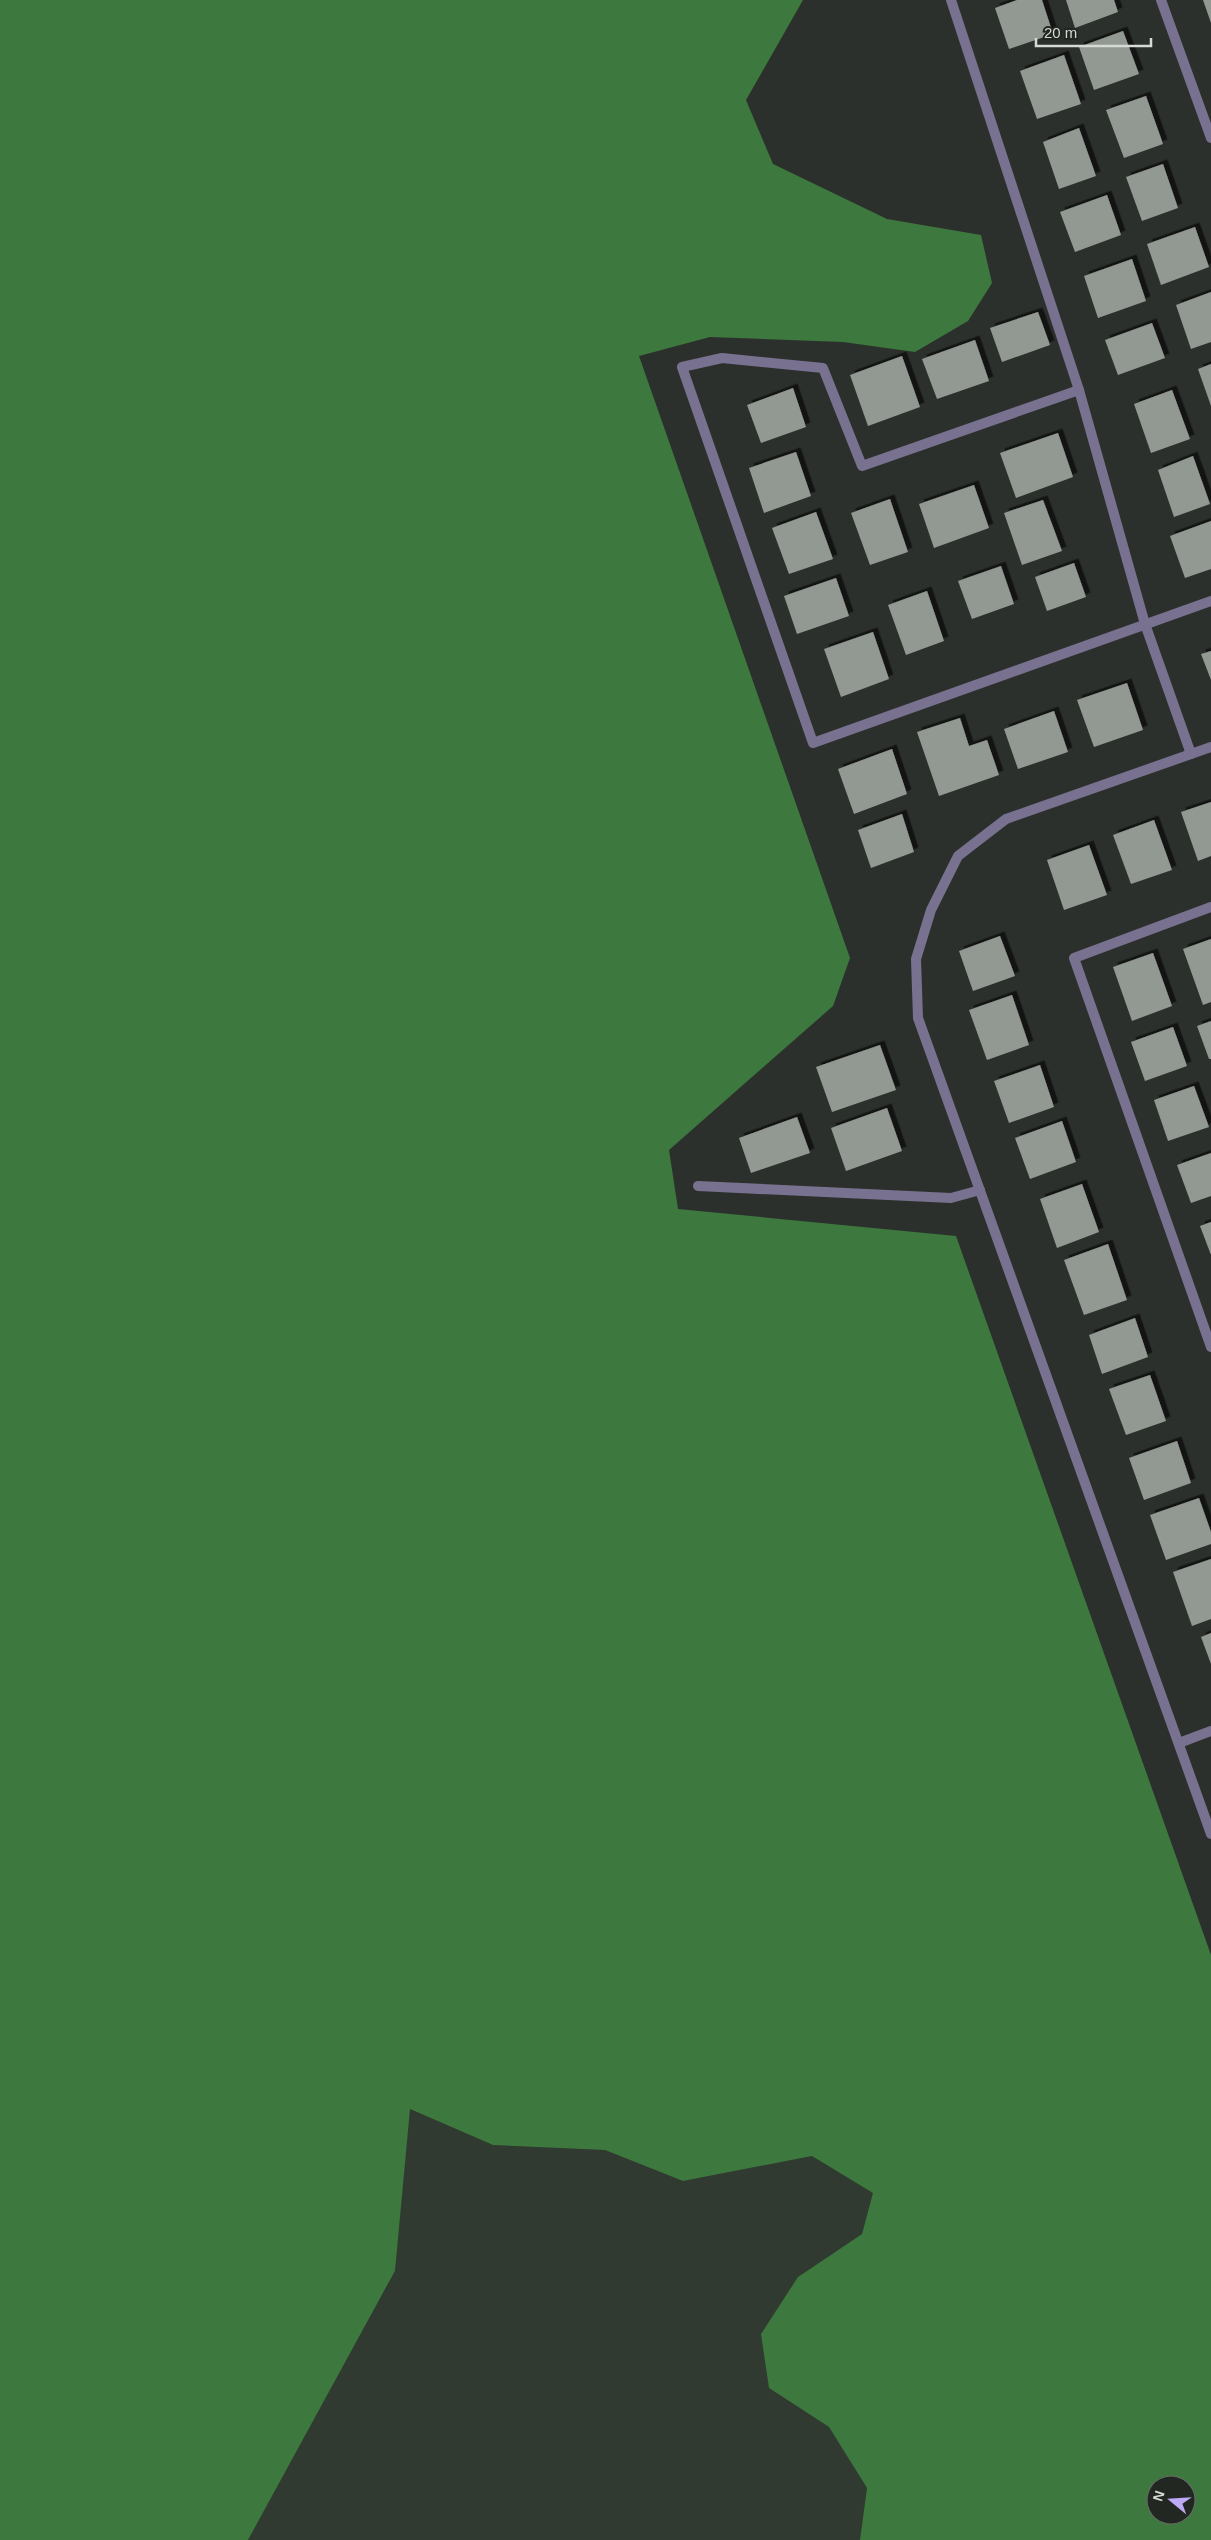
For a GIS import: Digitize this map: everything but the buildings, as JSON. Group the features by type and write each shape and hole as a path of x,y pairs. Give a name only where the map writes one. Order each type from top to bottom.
{"street":[{"path":"951,0 1079,390 1145,624 1191,754"},
{"path":"1161,0 1211,138"},
{"path":"1079,390 862,466 823,368 722,358 682,367 813,743 1211,601"},
{"path":"1211,747 1006,819 958,856 931,910 916,959 918,1018 1211,1834"},
{"path":"1211,907 1074,958 1211,1347"},
{"path":"698,1186 951,1198 980,1190"},
{"path":"1179,1743 1211,1731"}],"shaded area":[{"path":"409,2109 493,2145 605,2150 683,2181 812,2156 874,2193 862,2234 798,2277 769,2388 829,2427 867,2488 860,2540 248,2540 395,2272"}],"green space":[{"path":"0,0 803,0 746,100 773,164 887,219 981,235 992,283 968,321 915,352 843,342 710,337 639,356 850,958 833,1006 669,1150 678,1209 956,1236 1211,1955 1211,2540 860,2540 867,2488 829,2427 769,2388 761,2334 798,2277 862,2234 873,2193 812,2156 683,2181 605,2150 493,2145 410,2109 395,2271 248,2540 0,2540"}]}
